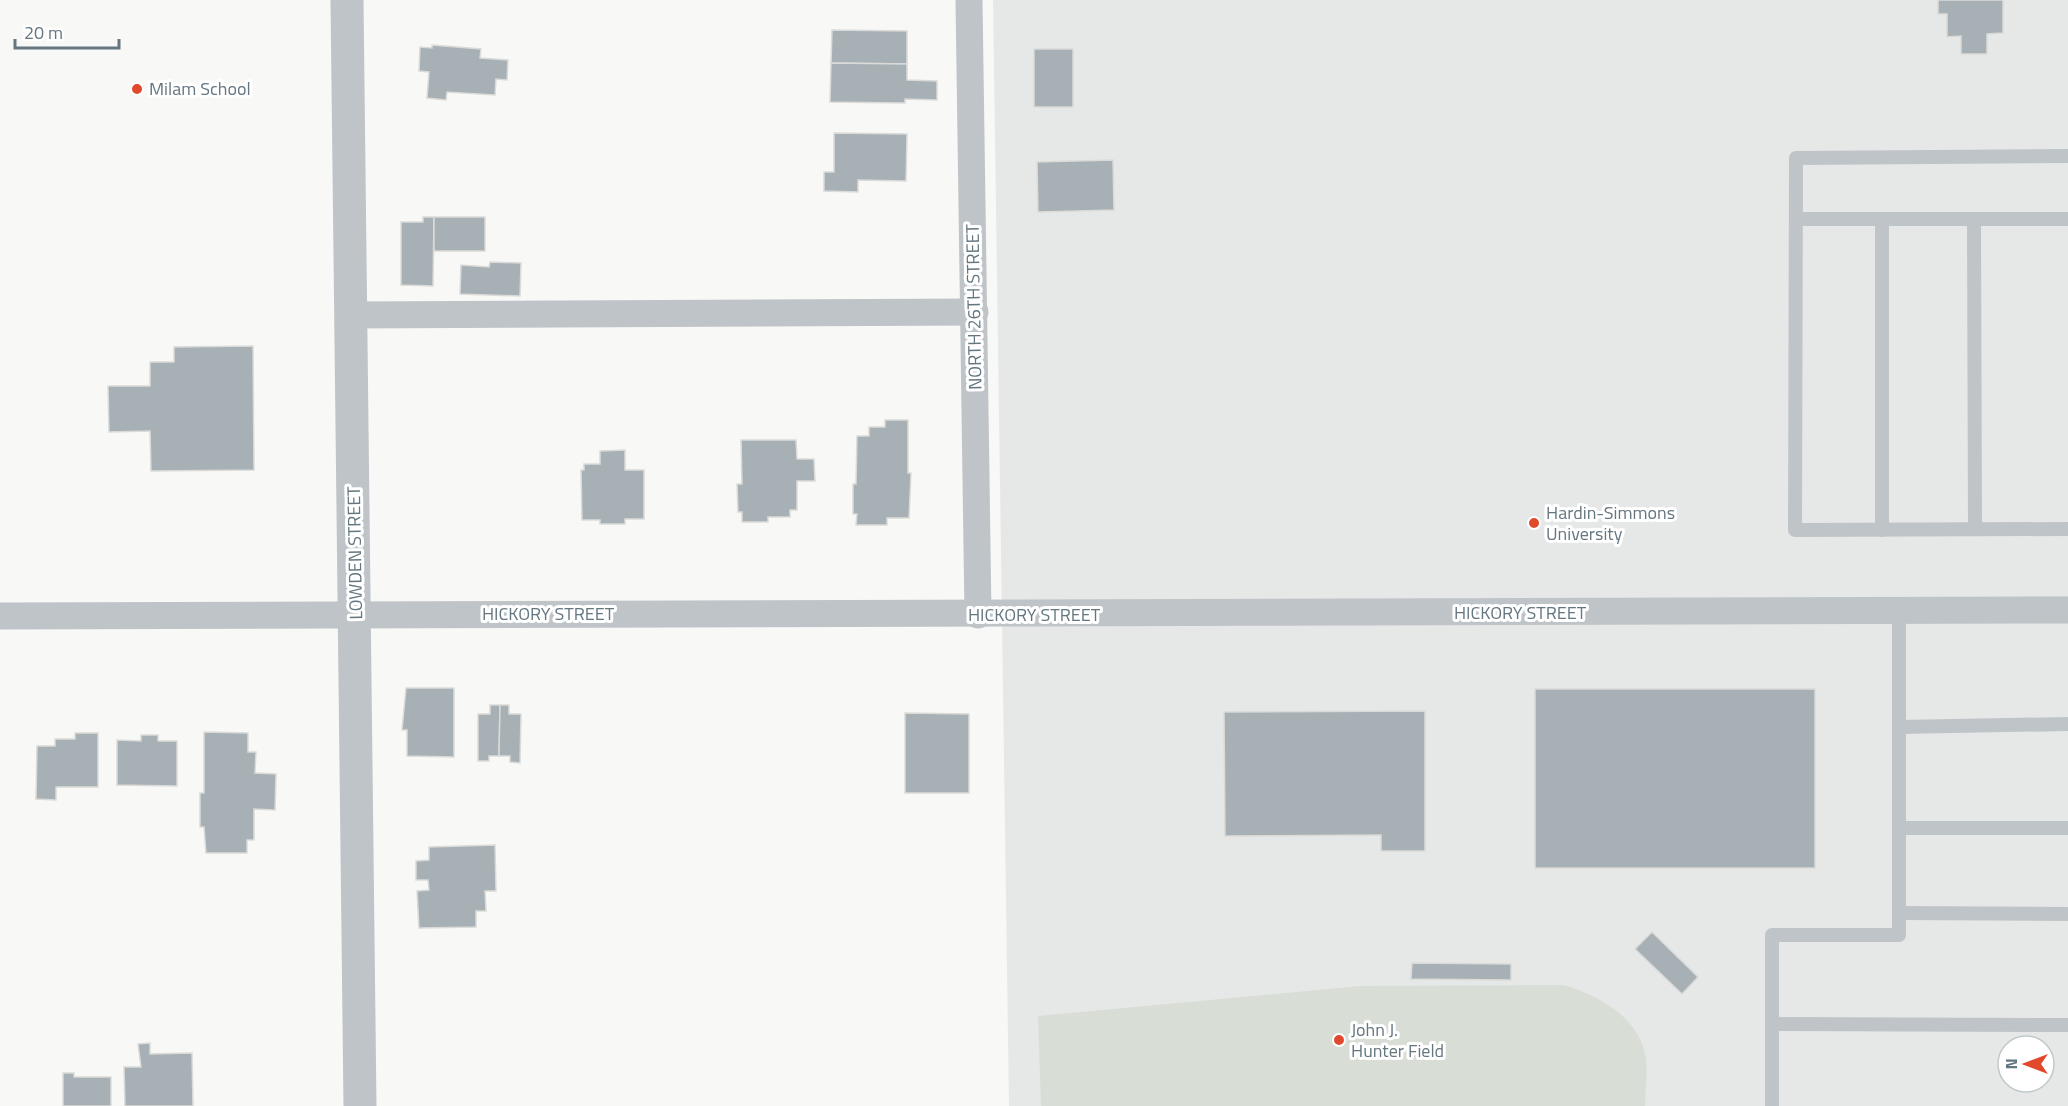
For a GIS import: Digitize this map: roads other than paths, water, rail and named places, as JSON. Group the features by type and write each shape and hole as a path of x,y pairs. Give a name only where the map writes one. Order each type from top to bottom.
{"street":[{"name":"LOWDEN STREET","path":"347,0 360,1106"},
{"name":"NORTH 26TH STREET","path":"969,0 978,615"},
{"path":"352,315 975,312"},
{"name":"HICKORY STREET","path":"0,616 978,615 2068,610"}],"lane":[{"path":"2068,156 1797,158 1795,530 2068,529"},
{"path":"1796,219 2068,219"},
{"path":"1882,219 1882,530"},
{"path":"1974,219 1976,529"},
{"path":"1772,1106 1772,935 1899,935 1899,611"},
{"path":"1899,727 2068,724"},
{"path":"1899,828 2068,828"},
{"path":"1899,913 2068,914"},
{"path":"1772,1024 2068,1025"}],"place":[{"name":"Milam School","path":"137,89"},
{"name":"Hardin-Simmons University","path":"1534,523"},
{"name":"John J. Hunter Field","path":"1339,1040"}]}
